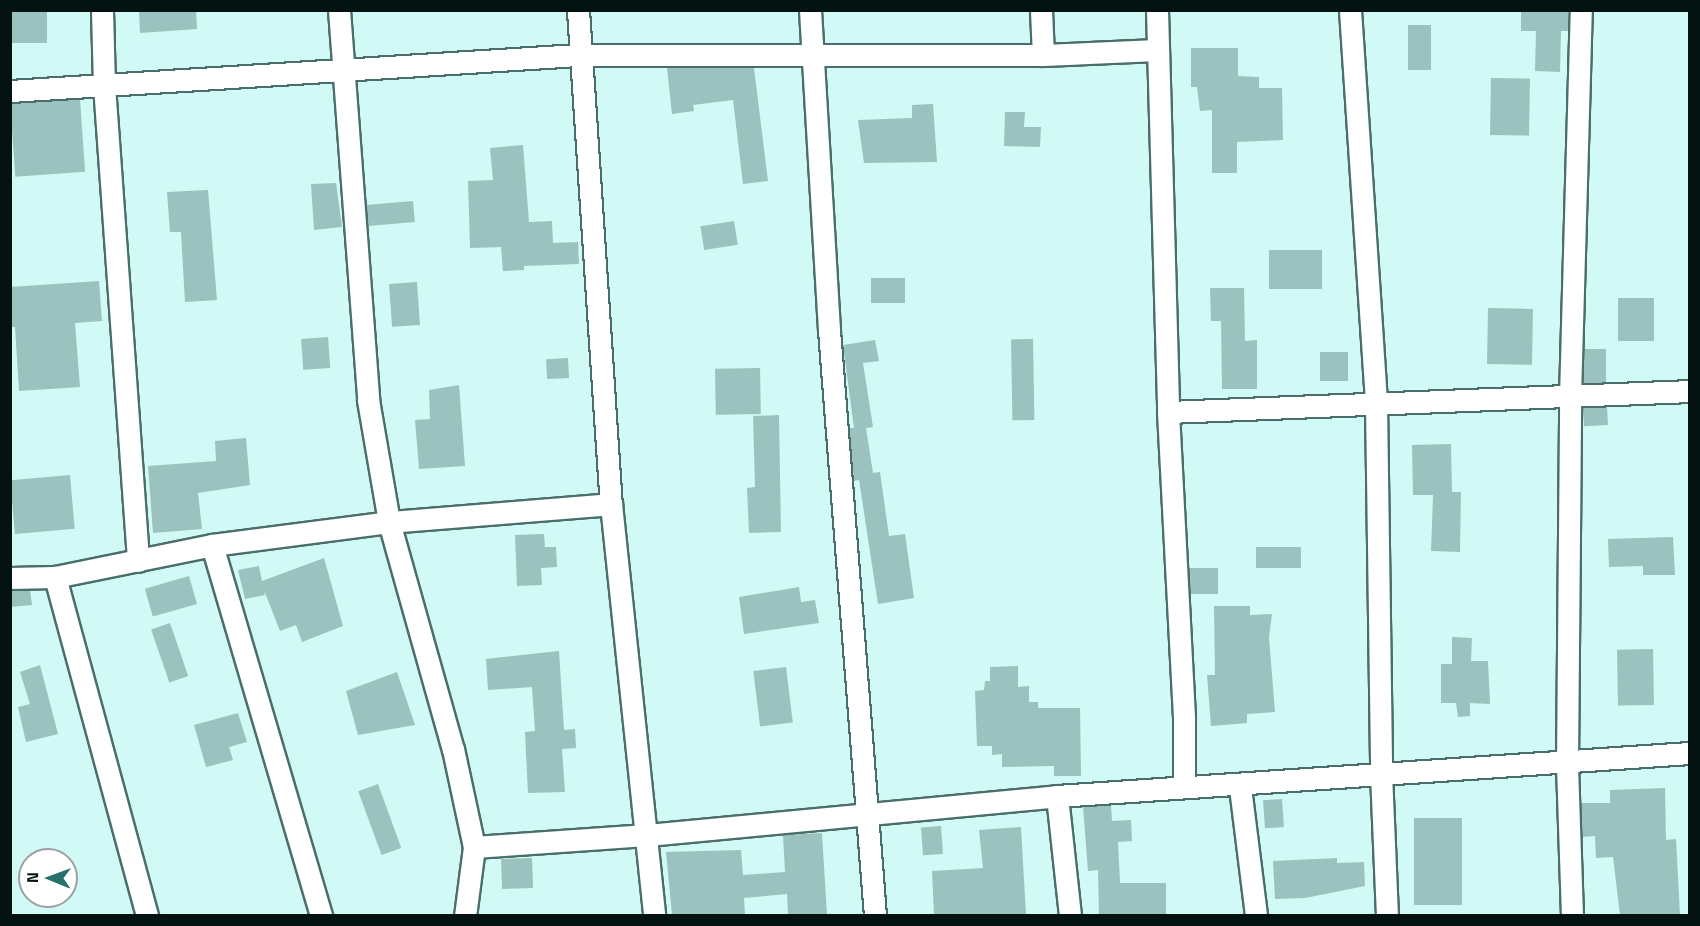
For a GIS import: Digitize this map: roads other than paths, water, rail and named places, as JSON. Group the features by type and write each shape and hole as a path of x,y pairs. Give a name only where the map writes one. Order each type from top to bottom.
{"street":[{"path":"102,10 104,85 138,561"},
{"path":"339,10 341,70 368,400 389,522 453,749 474,847 465,915"},
{"path":"578,10 578,55 611,504 654,915"},
{"path":"810,10 875,915"},
{"path":"1041,10 1043,55"},
{"path":"1157,10 1168,412 1184,717 1184,787"},
{"path":"1350,10 1376,402 1381,773 1387,915"},
{"path":"1572,915 1567,764 1570,397 1581,10"},
{"path":"10,91 578,55 812,53 1043,55 1157,50"},
{"path":"1168,412 1689,391"},
{"path":"10,578 55,577 212,545 389,522 611,504"},
{"path":"212,545 321,915"},
{"path":"55,577 147,915"},
{"path":"474,847 647,835 1057,796 1184,787 1240,786 1381,773 1567,764 1689,753"},
{"path":"1240,786 1256,915"},
{"path":"1057,796 1070,915"}]}
